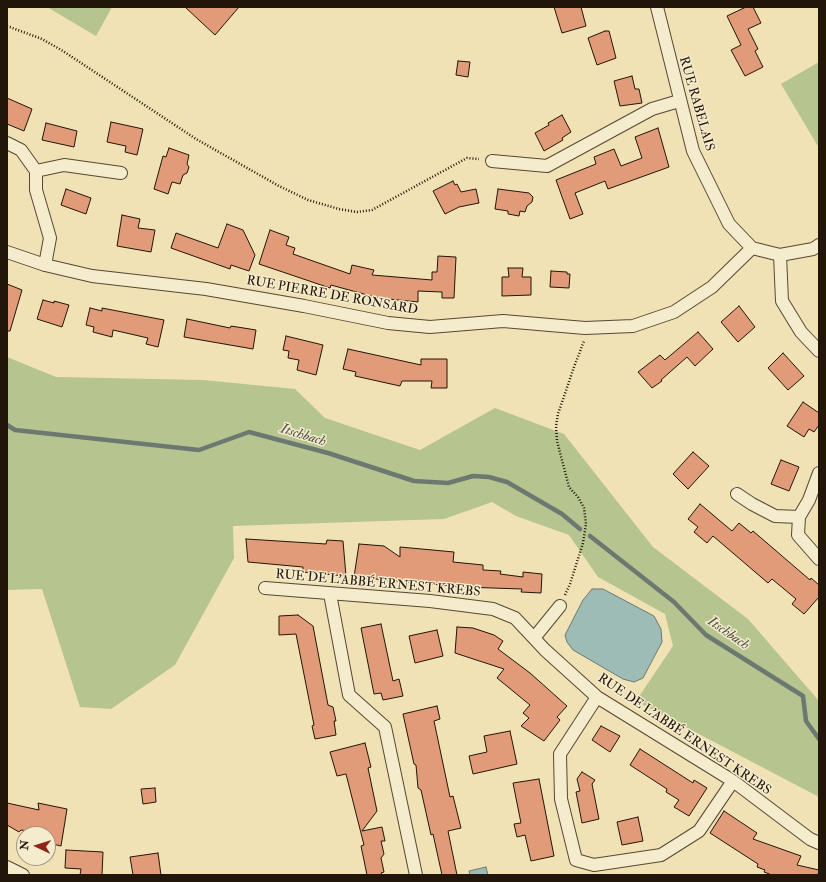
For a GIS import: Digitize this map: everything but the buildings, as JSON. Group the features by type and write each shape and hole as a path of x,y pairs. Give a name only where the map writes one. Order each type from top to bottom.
{"street":[{"name":"RUE RABELAIS","path":"656,7 693,151 729,224 752,248"},
{"path":"492,161 547,166 652,109 679,101"},
{"path":"7,143 21,150 36,171 36,190 50,238 45,265"},
{"path":"36,171 64,165 121,173"},
{"path":"752,248 780,255 819,245"},
{"name":"RUE PIERRE DE RONSARD","path":"7,252 45,265 92,276 229,293 388,323 430,327 504,321 589,328 633,326 674,312 712,287 752,248"},
{"path":"780,255 782,301 801,332 819,351"},
{"path":"819,473 809,500 799,517 798,535 819,559"},
{"path":"737,494 774,516 799,517"},
{"name":"RUE DE L'ABBÉ ERNEST KREBS","path":"264,588 430,601 493,609 515,618 534,638 597,696 733,781 810,839 819,843"},
{"path":"330,594 349,695 385,727 416,875"},
{"path":"534,638 560,606"},
{"path":"597,696 560,754 560,799 576,860 594,865 661,855 699,831 733,781"},
{"path":"7,867 23,875"}],"path":[{"path":"7,26 42,39 64,51 196,139 279,186 308,200 340,209 357,212 372,210 467,158 492,161"},
{"path":"560,606 570,584 583,543 586,524 584,508 578,497 569,487 557,441 556,426 558,414 589,328"}],"green space":[{"path":"47,7 112,7 96,36"},
{"path":"819,62 819,148 781,84"},
{"path":"7,357 56,377 203,380 295,389 325,418 420,450 495,408 564,434 653,547 748,619 819,701 819,797 636,701 673,646 665,614 598,577 569,535 516,516 492,502 444,519 233,526 234,558 175,665 111,709 80,707 42,589 7,590"}],"water":[{"path":"592,589 603,589 654,616 661,629 662,642 643,678 634,682 623,679 573,650 567,642 565,635 583,600"},
{"path":"486,867 488,875 470,875 469,871"}],"waterway":[{"name":"Itschbach","path":"7,425 15,430 199,450 249,432 328,453 414,481 448,483 473,476 489,477 507,482 562,514 580,529"},
{"name":"Itschbach","path":"590,536 674,602 706,635 803,696 806,721 819,739"}]}
